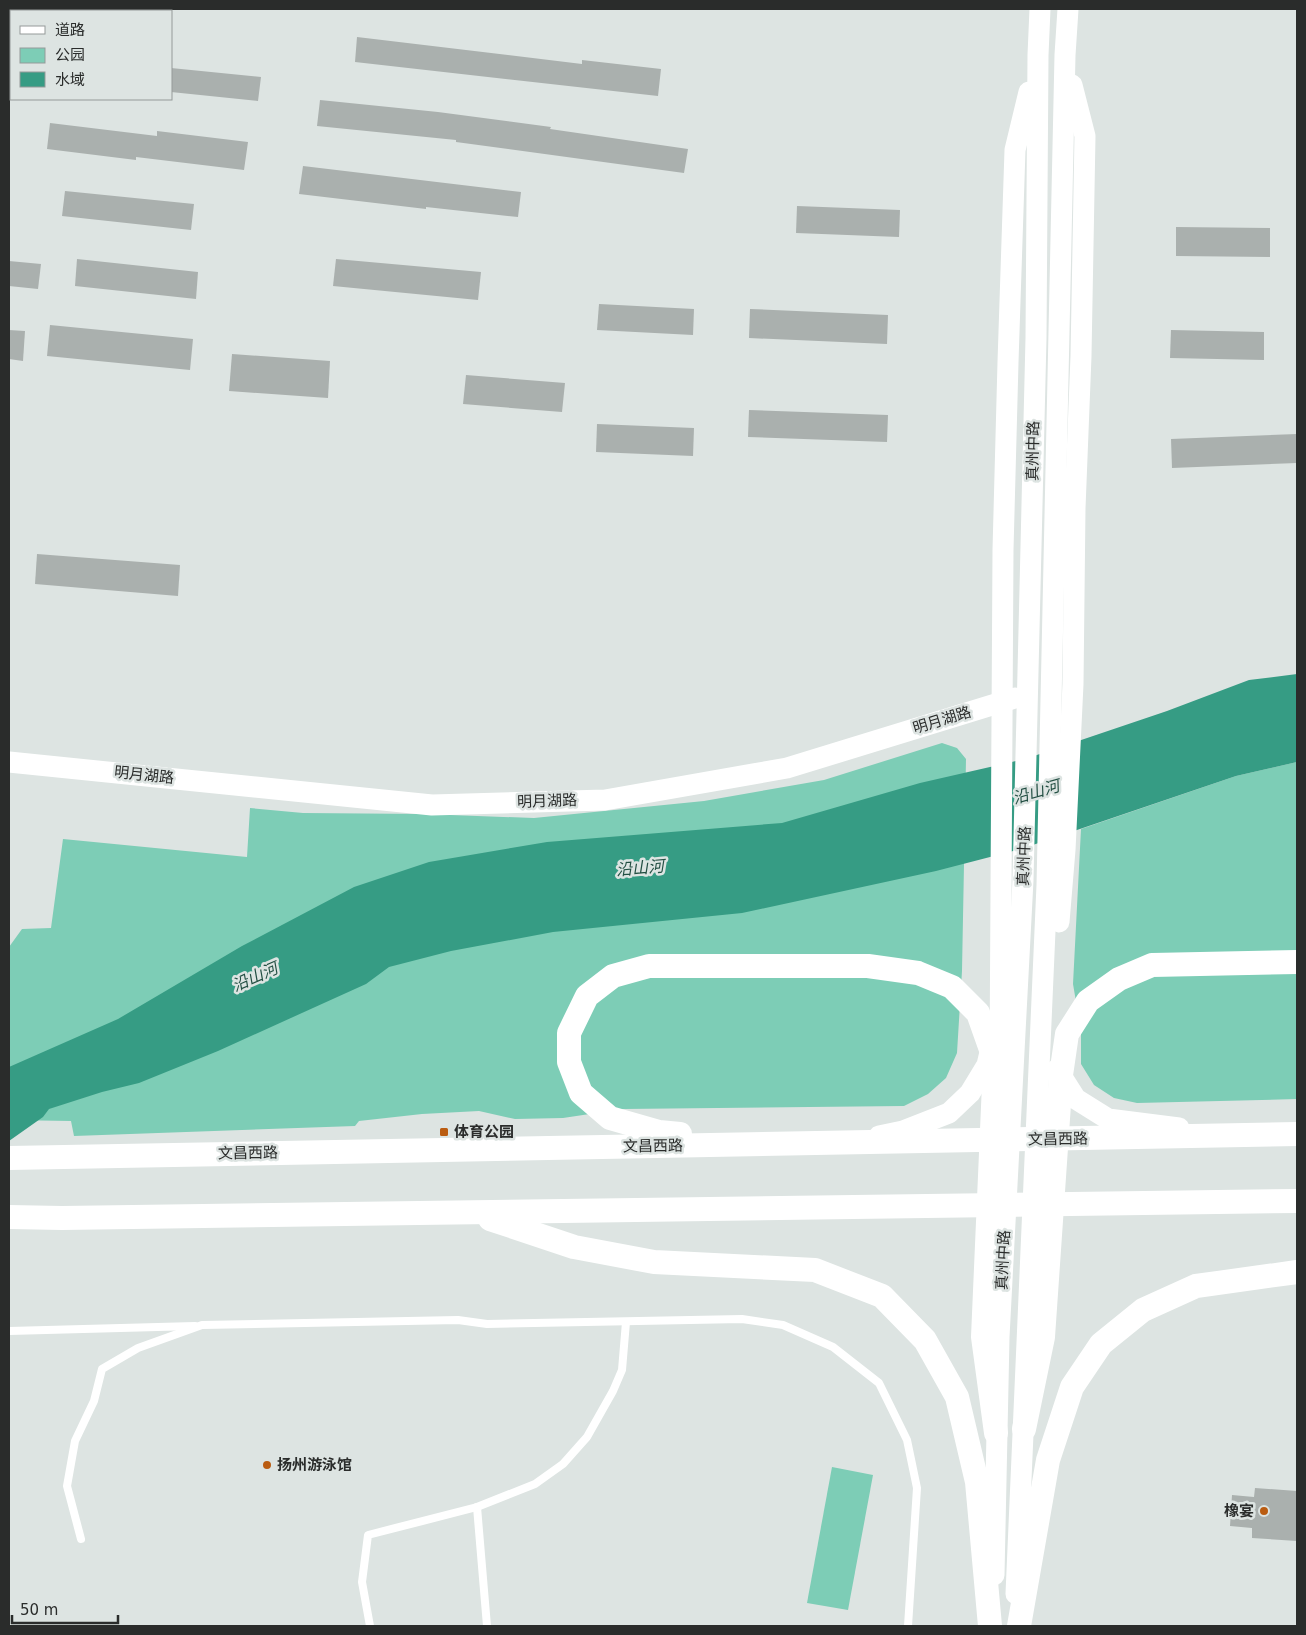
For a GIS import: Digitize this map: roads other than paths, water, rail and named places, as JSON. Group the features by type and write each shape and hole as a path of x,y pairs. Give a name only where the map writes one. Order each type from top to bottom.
{"main road":[{"path":"1024,1429 1061,1075 1067,1034 1088,1001 1119,979 1152,965 1297,962"},
{"path":"791,1143 658,1132 610,1118 582,1093 568,1062 569,1033 588,996 613,976 649,966 868,966 918,972 952,987 978,1013 995,1061 991,1337 996,1433"},
{"name":"文昌西路","path":"9,1158 1297,1134"},
{"path":"9,1217 62,1218 1297,1201"},
{"path":"472,1212 574,1247 654,1262 815,1270 882,1296 925,1340 958,1397 977,1482 992,1626"},
{"path":"1019,1626 1048,1460 1072,1387 1101,1344 1143,1310 1196,1286 1297,1272"}],"street":[{"name":"真州中路","path":"991,1337 1023,880 1036,338 1040,9"},
{"name":"真州中路","path":"1035,1336 1065,56 1068,9"},
{"name":"真州中路","path":"999,1206 1001,1140 1000,865 1003,550 1015,150 1038,55"},
{"name":"真州中路","path":"1042,1204 1051,1016 1065,850 1073,684 1075,508 1081,356 1085,136 1065,56"},
{"name":"明月湖路","path":"9,762 432,805 605,800 787,768 1003,701 1073,684"},
{"path":"850,1142 903,1131 949,1113 970,1093 987,1065 1000,1010"},
{"path":"1051,1016 1057,1069 1076,1099 1108,1119 1172,1128 1246,1135"},
{"path":"1015,1626 1024,1429"},
{"path":"992,1626 996,1433"}],"lane":[{"path":"9,1331 458,1320 487,1324 742,1319 783,1325 833,1347 879,1383 907,1440 917,1488 908,1626"},
{"path":"370,1626 362,1582 368,1535 477,1507 535,1484 563,1464 587,1437 614,1391 622,1370 626,1322"},
{"path":"81,1539 67,1486 75,1441 94,1402 102,1369 138,1348 202,1325"},
{"path":"477,1507 487,1626"}],"water":[{"name":"沿山河","path":"1297,674 1297,762 1236,776 1021,849 936,871 742,913 553,932 451,951 389,967 366,984 218,1051 139,1083 102,1092 49,1109 43,1117 9,1141 9,1067 118,1019 242,946 354,887 429,862 547,842 782,823 920,783 1025,759 1167,711 1249,680"}],"place":[{"name":"体育公园","path":"444,1132"},
{"name":"扬州游泳馆","path":"267,1465"},
{"name":"橡宴","path":"1264,1511"}]}
